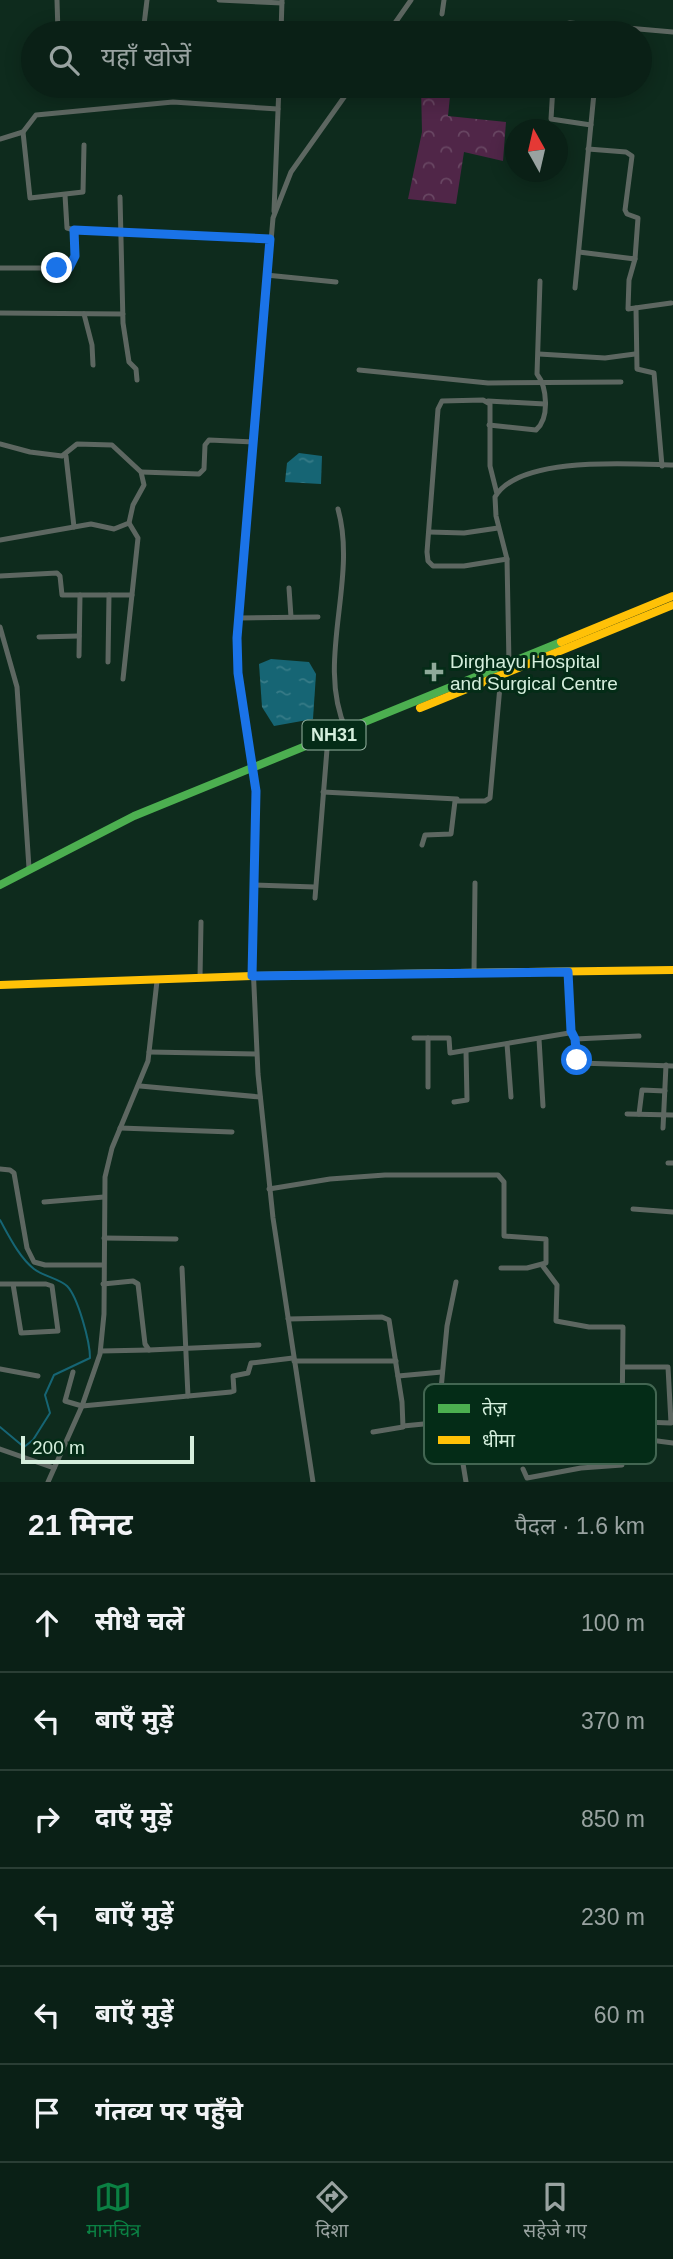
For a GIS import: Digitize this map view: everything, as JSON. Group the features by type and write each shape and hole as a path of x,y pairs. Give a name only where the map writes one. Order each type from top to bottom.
{"main road":[{"name":"NH31","path":"328,741 346,730 673,596"},
{"name":"NH31","path":"0,885 99,831 501,675 673,605"},
{"name":"NH31","path":"0,891 116,830 255,769"},
{"path":"0,985 252,976 673,970"}],"street":[{"path":"57,0 58,21"},
{"path":"144,21 147,0"},
{"path":"219,0 282,2 281,21"},
{"path":"396,21 411,0"},
{"path":"442,14 444,0"},
{"path":"652,32 673,32"},
{"path":"278,98 274,218 266,275 239,618 238,673 255,769 252,976 256,1054 269,1189 313,1482"},
{"path":"274,218 291,172 343,98"},
{"path":"552,98 551,119 591,125"},
{"path":"575,288 594,98"},
{"path":"0,139 23,132 36,116 144,104 173,102 278,109"},
{"path":"23,132 30,198 80,193 84,188 83,145"},
{"path":"588,149 626,152 632,156 625,210 638,218 635,259 628,280 628,309 671,303"},
{"path":"65,195 67,228 74,230 270,239"},
{"path":"120,197 122,314 129,362 136,369 136,380"},
{"path":"0,268 69,268 75,256 74,230"},
{"path":"579,252 635,259"},
{"path":"266,275 336,282"},
{"path":"489,425 538,429 545,404 544,383 537,374 540,281"},
{"path":"636,308 637,369 654,373 662,466"},
{"path":"0,313 122,314"},
{"path":"84,314 92,345 93,365"},
{"path":"539,354 605,358 635,354"},
{"path":"359,370 488,383 621,382"},
{"path":"507,559 464,566 433,566 427,557 440,404 446,400 545,404"},
{"path":"488,401 490,466 497,494"},
{"path":"141,472 199,474 204,469 205,445 209,440 254,442"},
{"path":"0,444 30,452 66,456"},
{"path":"74,527 66,456 77,444 112,445 141,472 144,485 133,505 129,523"},
{"path":"509,664 507,559 494,501 497,494 529,474 589,462 673,466"},
{"path":"338,509 344,541 335,696 346,730"},
{"path":"0,540 91,524 114,528 129,523"},
{"path":"123,679 138,533 129,523"},
{"path":"429,532 464,533 499,528"},
{"path":"0,576 58,574 61,594 132,595"},
{"path":"289,588 291,617"},
{"path":"79,656 80,595"},
{"path":"108,662 110,595"},
{"path":"239,618 318,617"},
{"path":"0,627 17,687 29,868"},
{"path":"38,637 79,636"},
{"path":"323,792 485,801 489,798 501,675"},
{"path":"314,898 328,741"},
{"path":"422,845 425,835 451,834 454,803 459,800"},
{"path":"474,973 475,883"},
{"path":"253,885 316,887"},
{"path":"200,978 201,922"},
{"path":"568,972 571,1031 579,1063 670,1065 663,1128"},
{"path":"48,1482 82,1406 101,1351 107,1163 140,1086 149,1052 157,981"},
{"path":"414,1038 449,1038 450,1053 539,1039 571,1031"},
{"path":"575,1039 639,1036"},
{"path":"428,1038 428,1087"},
{"path":"539,1039 543,1106"},
{"path":"508,1044 511,1097"},
{"path":"454,1102 467,1100 467,1051"},
{"path":"149,1052 256,1054"},
{"path":"140,1086 260,1097"},
{"path":"639,1114 642,1090 665,1091"},
{"path":"627,1114 673,1115"},
{"path":"120,1128 232,1132"},
{"path":"0,1169 14,1173 27,1248 34,1262 45,1265 103,1265"},
{"path":"269,1189 330,1179 385,1175 498,1175 504,1182 503,1233 507,1237 546,1239 548,1259 542,1265 501,1268"},
{"path":"44,1202 104,1197"},
{"path":"634,1209 673,1212"},
{"path":"104,1238 176,1239"},
{"path":"542,1265 557,1285 556,1321 589,1327 621,1326 624,1384"},
{"path":"182,1268 188,1396"},
{"path":"103,1284 133,1281 138,1284 145,1344 149,1350"},
{"path":"441,1384 456,1282"},
{"path":"0,1284 13,1284 52,1286 58,1331 21,1333 13,1284"},
{"path":"288,1319 386,1317 391,1325 403,1426"},
{"path":"101,1351 260,1345"},
{"path":"73,1372 65,1401 82,1406 231,1392 234,1391 233,1376 248,1373 251,1363 293,1359 396,1361"},
{"path":"625,1367 668,1367 671,1423 656,1422"},
{"path":"0,1369 38,1376"},
{"path":"398,1376 442,1372"},
{"path":"373,1432 424,1424"},
{"path":"0,1448 54,1468"},
{"path":"463,1464 466,1482"},
{"path":"523,1469 525,1478 533,1479 581,1468 622,1464"}],"green space":[{"path":"421,98 450,98 448,116 505,122 503,161 464,152 456,204 408,199 422,132"}],"water":[{"path":"299,453 322,456 321,484 285,482 287,463"},
{"path":"271,659 309,662 316,674 313,719 274,726 262,707 259,664"}],"waterway":[{"path":"0,1220 24,1259 38,1271 67,1286 71,1292 83,1320 90,1358 54,1375 45,1395 50,1413 33,1440 24,1447 0,1427"}],"traffic: fast":[{"path":"0,885 134,816 561,642"}],"traffic: slow":[{"path":"561,642 673,596"},
{"path":"420,708 673,605"},
{"path":"0,985 252,976 673,970"}],"place":[{"name":"Dirghayu Hospital and Surgical Centre","path":"434,672"}],"route":[{"path":"57,268 69,268 74,261 74,230 270,239 237,638 238,673 256,791 252,976 568,972 571,1031 575,1039 577,1060"}]}
